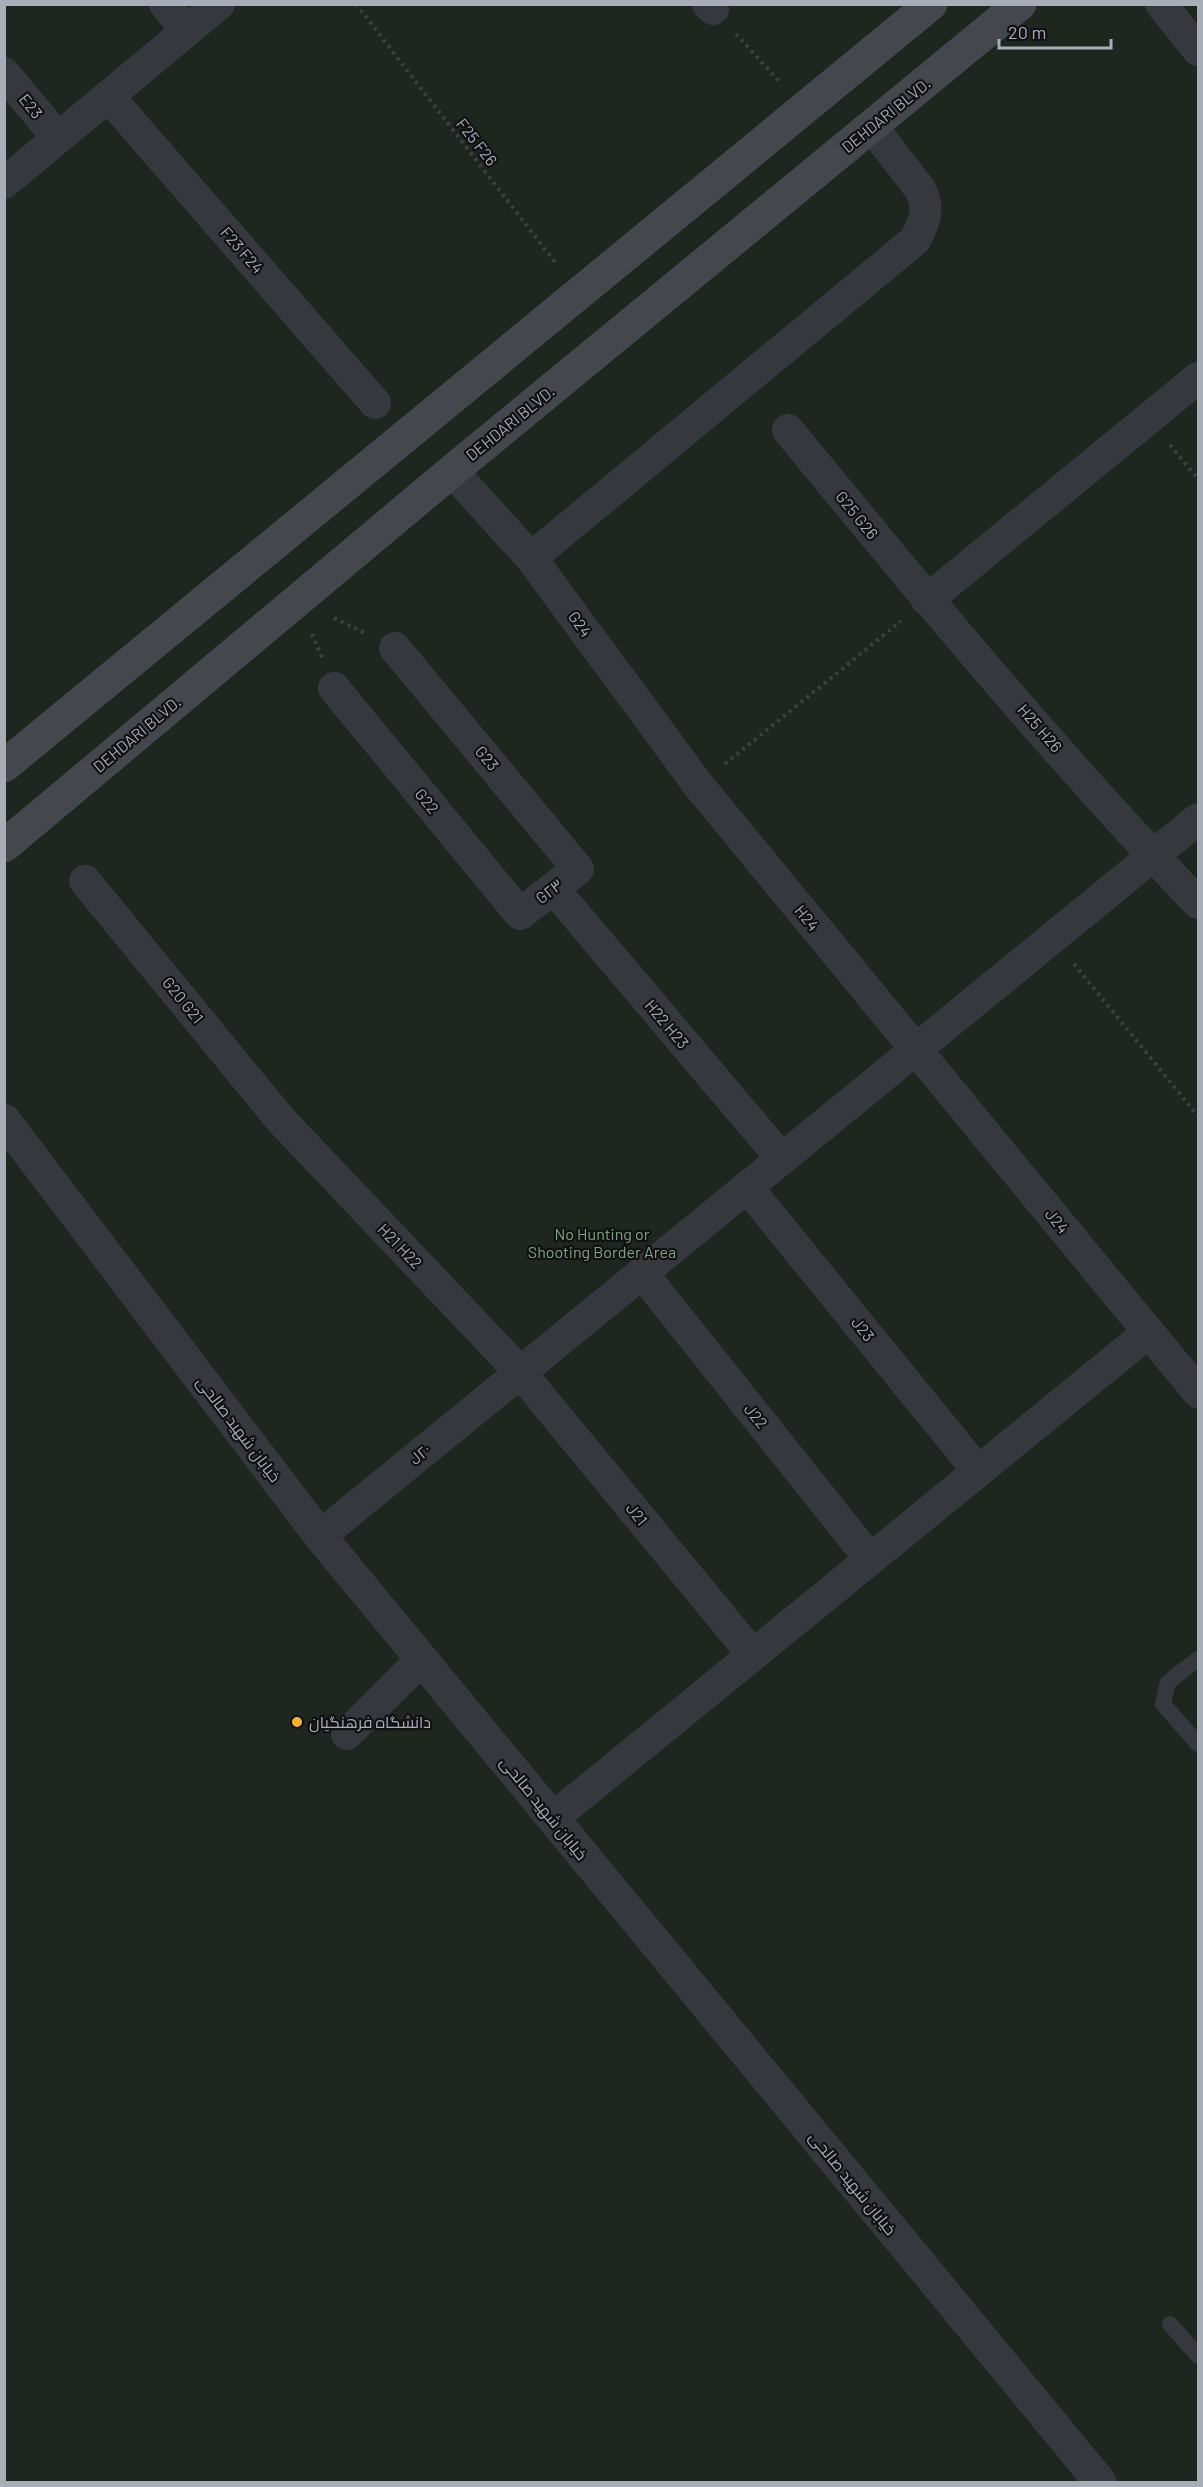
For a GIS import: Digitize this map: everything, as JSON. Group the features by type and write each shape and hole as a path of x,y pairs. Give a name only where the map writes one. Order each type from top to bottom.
{"main road":[{"path":"9,753 579,293 931,4"},
{"name":"DEHDARI BLVD.","path":"4,846 452,471 1020,4"}],"street":[{"path":"165,4 186,31"},
{"path":"4,183 219,4"},
{"path":"1161,4 1198,50"},
{"name":"E23","path":"4,73 58,138"},
{"name":"F23 F24","path":"108,96 375,403"},
{"path":"531,558 915,240 927,212 925,199 920,189 872,127"},
{"path":"927,600 1198,378"},
{"name":"G25 G26","path":"788,430 927,600"},
{"name":"G24","path":"452,471 531,558 699,786"},
{"name":"H25 H26","path":"927,600 1153,856 1198,903"},
{"name":"G23","path":"395,648 578,869"},
{"name":"G22","path":"334,688 520,914"},
{"name":"H24","path":"699,786 916,1049"},
{"name":"J۲۰","path":"320,1536 1198,819"},
{"name":"G۲۳","path":"520,914 578,869"},
{"name":"G20 G21","path":"85,881 280,1119"},
{"name":"H22 H23","path":"553,888 782,1159"},
{"name":"J24","path":"916,1049 1198,1392"},
{"name":"H21 H22","path":"280,1119 520,1372"},
{"name":"خیابان شهید صالحی","path":"4,1120 320,1536 1100,2482"},
{"name":"J23","path":"747,1187 978,1471"},
{"name":"J22","path":"642,1273 870,1559"},
{"path":"553,1818 1149,1332"},
{"name":"J21","path":"520,1372 753,1655"},
{"path":"347,1734 422,1659"}],"lane":[{"path":"1198,1659 1168,1683 1163,1704 1198,1744"},
{"path":"1170,2324 1198,2356"}],"path":[{"name":"F25 F26","path":"356,4 579,293"},
{"path":"710,7 805,108"},
{"path":"1149,419 1198,479"},
{"path":"298,600 395,648"},
{"path":"298,600 334,688"},
{"path":"699,786 927,600"},
{"path":"1052,938 1198,1116"}],"green space":[{"name":"No Hunting or Shooting Border Area","path":"5,5 1198,5 1198,2482 5,2482"}],"place":[{"name":"دانشگاه فرهنگیان","path":"297,1722"}]}
